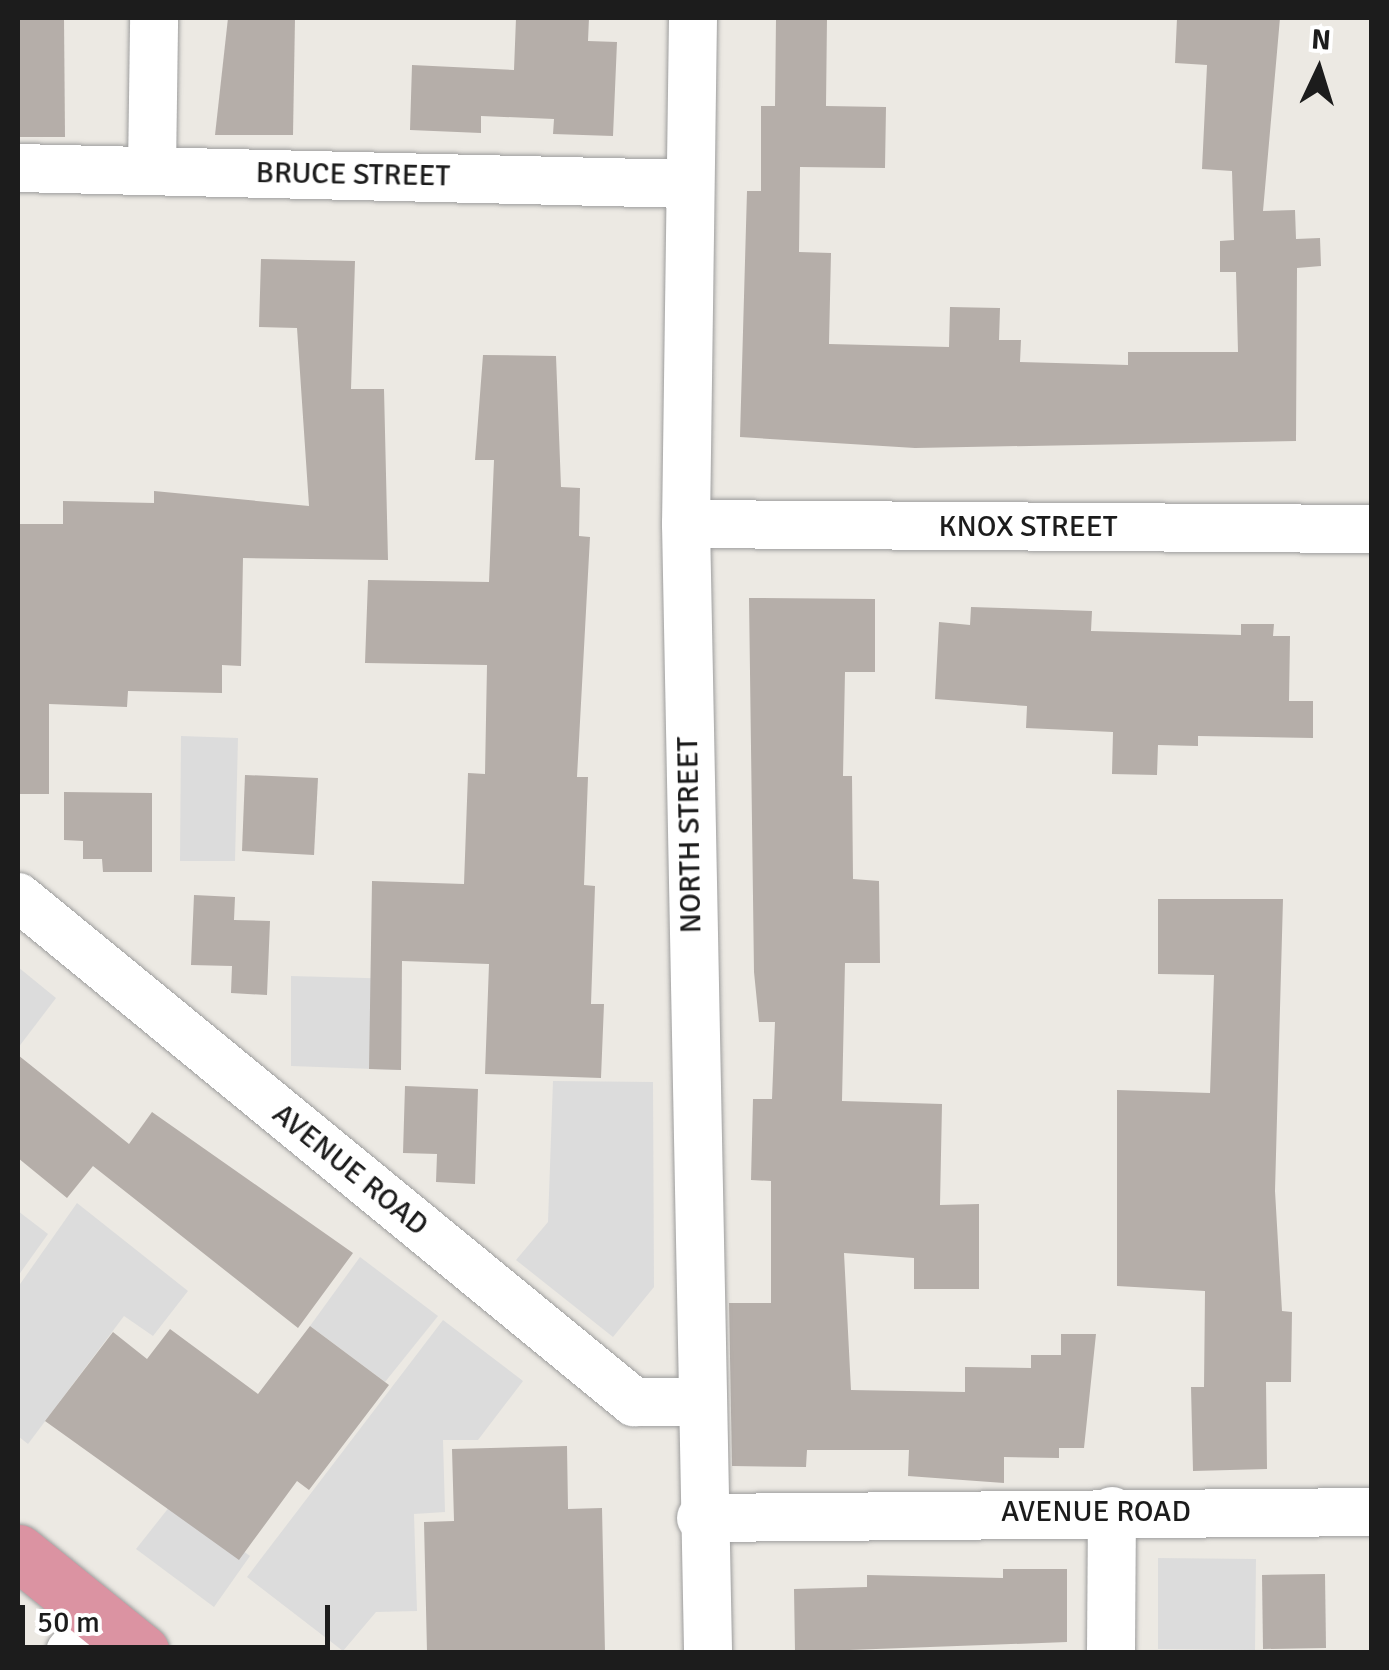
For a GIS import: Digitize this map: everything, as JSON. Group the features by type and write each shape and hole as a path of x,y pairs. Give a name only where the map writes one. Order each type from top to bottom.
{"highway":[{"path":"18,1552 104,1642"}],"street":[{"path":"152,170 154,18"},
{"name":"NORTH STREET","path":"693,18 686,524 698,1402 708,1652"},
{"name":"BRUCE STREET","path":"18,168 690,184"},
{"name":"KNOX STREET","path":"686,524 1372,529"},
{"name":"AVENUE ROAD","path":"18,897 634,1402 698,1402"},
{"path":"1111,1652 1112,1511"},
{"name":"AVENUE ROAD","path":"702,1518 1112,1511 1372,1512"}],"shaded area":[{"path":"181,736 238,738 235,861 180,861"},
{"path":"18,967 56,998 18,1048"},
{"path":"291,976 402,979 401,1070 291,1066"},
{"path":"553,1081 653,1082 654,1287 613,1337 516,1260 548,1222"},
{"path":"77,1203 188,1291 153,1336 124,1316 28,1444 18,1436 18,1287"},
{"path":"18,1211 48,1234 18,1276"},
{"path":"360,1257 438,1316 385,1382 310,1326"},
{"path":"443,1320 523,1381 478,1440 443,1440 445,1512 414,1514 417,1611 376,1612 343,1651 247,1577"},
{"path":"174,1501 250,1556 214,1607 136,1549"},
{"path":"1158,1558 1256,1559 1255,1650 1158,1649"}],"building":[{"path":"18,18 64,18 65,137 18,137"},
{"path":"228,18 295,18 293,135 215,135"},
{"path":"516,18 589,18 588,41 617,42 613,136 553,134 554,119 481,116 481,133 410,130 412,65 514,70"},
{"path":"776,18 827,18 826,106 886,107 885,168 800,167 799,252 831,253 829,344 949,347 950,307 1000,308 999,340 1021,340 1020,362 1128,365 1128,352 1238,352 1236,272 1220,272 1220,241 1234,240 1232,171 1202,169 1207,65 1175,63 1177,18 1280,18 1263,211 1295,210 1296,239 1320,238 1321,266 1297,268 1296,441 915,448 740,437 747,191 761,191 761,106 775,106"},
{"path":"261,259 355,261 351,389 384,389 388,560 243,558 241,666 222,665 222,693 128,691 127,707 49,704 49,794 18,794 18,524 63,524 63,501 154,503 154,491 309,506 297,328 259,327"},
{"path":"483,355 556,356 561,487 580,488 579,536 590,537 577,777 588,777 584,885 595,886 591,1004 604,1004 601,1078 485,1074 489,964 402,961 401,1070 369,1069 372,881 464,884 468,773 485,774 487,665 365,663 368,580 489,582 494,460 475,460"},
{"path":"749,598 875,599 875,672 845,672 843,776 852,776 853,879 879,881 880,963 845,963 842,1101 942,1104 940,1205 979,1204 979,1289 914,1289 914,1258 844,1253 851,1390 965,1392 965,1367 1031,1368 1031,1355 1061,1355 1061,1334 1096,1334 1084,1448 1059,1448 1059,1458 1004,1457 1004,1483 908,1476 909,1450 807,1450 806,1467 732,1466 729,1303 771,1303 771,1181 751,1180 753,1099 772,1099 775,1022 759,1022 754,972"},
{"path":"971,607 1092,611 1091,631 1241,635 1241,624 1274,624 1273,636 1290,636 1289,701 1313,701 1313,738 1198,736 1198,746 1158,745 1157,775 1112,774 1113,732 1026,728 1027,706 935,699 939,622 970,625"},
{"path":"245,775 318,778 314,855 242,851"},
{"path":"64,792 152,793 152,872 103,872 102,859 83,859 83,841 64,840"},
{"path":"194,895 235,897 234,920 270,921 267,995 231,993 232,966 191,965"},
{"path":"1158,899 1283,899 1275,1191 1282,1311 1292,1312 1291,1382 1266,1382 1267,1469 1193,1471 1191,1387 1204,1387 1205,1291 1117,1286 1117,1090 1210,1093 1214,975 1158,974"},
{"path":"18,1055 129,1144 152,1112 353,1253 298,1328 93,1166 67,1198 18,1158"},
{"path":"405,1086 478,1089 475,1184 436,1182 437,1154 403,1153"},
{"path":"310,1326 389,1385 309,1490 297,1481 239,1560 45,1421 113,1332 147,1359 170,1329 258,1394"},
{"path":"567,1446 568,1509 602,1508 605,1652 427,1652 424,1522 454,1521 452,1449"},
{"path":"1003,1569 1067,1569 1067,1642 795,1652 794,1589 867,1587 867,1575 1003,1578"},
{"path":"1325,1574 1326,1648 1263,1649 1262,1575"}]}
